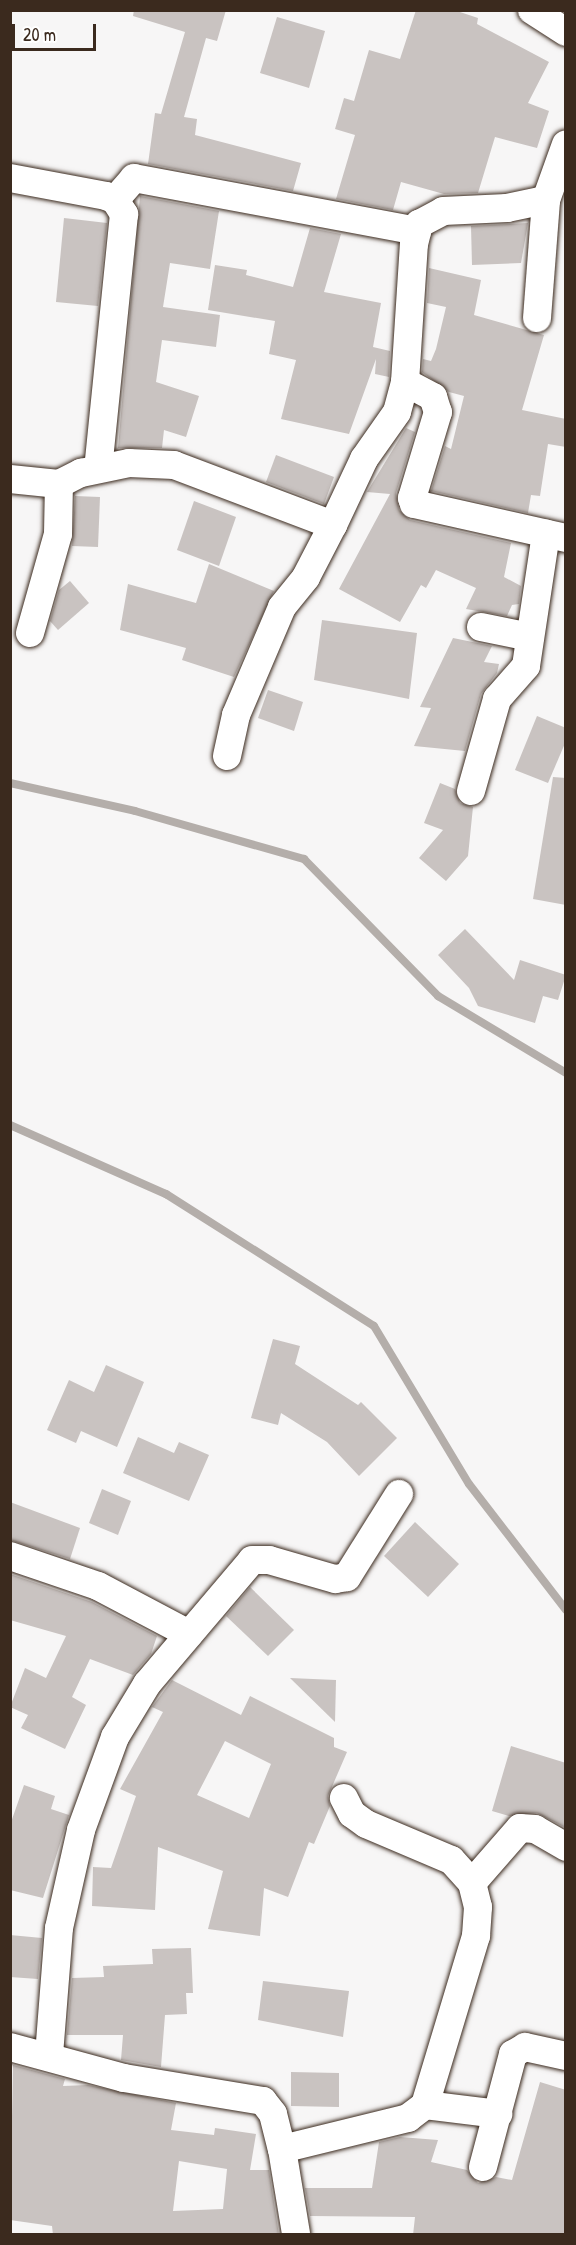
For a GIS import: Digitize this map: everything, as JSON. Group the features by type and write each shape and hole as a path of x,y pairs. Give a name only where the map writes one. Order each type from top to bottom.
{"street":[{"path":"532,10 566,32"},
{"path":"537,318 546,200 566,144"},
{"path":"116,200 134,177 417,231"},
{"path":"10,178 116,200 124,214 98,469"},
{"path":"227,756 236,715 282,607 306,577 364,459 397,412 405,382 417,231 430,215 443,211 507,208 546,200"},
{"path":"405,382 433,397 438,412 412,498 414,504 556,536 530,637 526,666 497,699 471,791"},
{"path":"10,479 59,484 98,469 129,463 174,465 333,525"},
{"path":"30,633 58,534 59,484"},
{"path":"481,627 530,637"},
{"path":"49,2055 59,1928 81,1830 115,1737 147,1684 252,1560 269,1560 335,1579 347,1577 399,1494"},
{"path":"10,1556 98,1586 189,1634"},
{"path":"282,2149 408,2118 425,2105 476,1936 477,1907 472,1883 451,1860 366,1824 352,1814 344,1798"},
{"path":"472,1883 520,1828 535,1828 566,1847"},
{"path":"10,2047 49,2055 124,2078 263,2101 273,2114 282,2149 296,2235"},
{"path":"483,2167 498,2114 508,2065 517,2048 566,2056"},
{"path":"425,2105 498,2114"}],"building":[{"path":"134,10 226,10 217,41 206,38 184,117 197,119 195,135 301,163 293,191 148,164 155,113 161,114 185,32 133,16"},
{"path":"416,10 454,10 478,18 477,24 549,62 528,103 549,111 537,148 495,137 478,193 444,194 401,182 393,210 336,199 355,135 335,129 344,98 354,101 369,50 400,59"},
{"path":"277,17 325,31 309,88 260,73"},
{"path":"140,196 219,211 210,269 170,263 163,307 220,315 216,347 162,340 156,382 199,396 186,437 164,430 162,448 118,448"},
{"path":"64,218 107,223 98,306 56,302"},
{"path":"528,223 521,263 472,265 471,226"},
{"path":"310,228 341,234 324,292 381,303 373,347 390,351 389,377 375,374 376,359 349,434 281,419 296,360 269,354 275,321 208,310 215,265 247,270 246,275 293,287"},
{"path":"429,268 481,280 474,315 544,335 522,410 566,419 566,447 548,444 540,496 531,495 528,513 431,491 445,446 451,449 464,396 449,392 422,372 423,359 431,361 436,349 446,307 427,303"},
{"path":"406,428 415,432 396,493 399,510 410,520 511,543 504,577 521,586 519,604 512,605 507,616 466,609 476,588 436,570 426,588 421,585 400,622 339,589 390,494 367,492"},
{"path":"276,455 334,477 324,504 266,482"},
{"path":"75,496 100,497 98,547 72,546"},
{"path":"194,501 236,517 219,566 177,550"},
{"path":"209,564 274,591 234,677 182,660 186,648 120,630 128,584 196,603"},
{"path":"70,581 89,603 58,630 50,621 59,590"},
{"path":"322,620 417,633 409,699 314,680"},
{"path":"453,638 492,646 484,662 499,664 497,673 481,694 465,751 414,746 431,708 420,707"},
{"path":"268,690 303,702 294,731 258,718"},
{"path":"537,716 566,728 566,741 548,783 515,770"},
{"path":"553,777 566,778 566,905 533,899"},
{"path":"440,783 455,789 460,803 473,807 468,856 446,881 419,858 443,830 424,823"},
{"path":"465,929 514,980 520,960 566,975 558,1000 543,996 535,1023 478,1006 469,988 438,955"},
{"path":"273,1339 300,1346 295,1364 358,1405 361,1402 397,1438 359,1476 327,1442 281,1413 278,1425 251,1418"},
{"path":"106,1365 144,1382 117,1447 81,1431 76,1443 47,1430 69,1380 94,1392"},
{"path":"138,1437 174,1453 179,1442 209,1455 189,1501 123,1473"},
{"path":"102,1489 131,1501 118,1535 89,1523"},
{"path":"10,1502 80,1528 70,1559 10,1540"},
{"path":"415,1522 459,1564 428,1597 384,1556"},
{"path":"10,1574 92,1602 157,1636 151,1654 133,1675 90,1659 72,1697 86,1705 65,1749 21,1728 28,1715 10,1707 25,1668 46,1678 66,1636 10,1620"},
{"path":"250,1587 294,1630 268,1656 226,1616"},
{"path":"290,1678 336,1680 335,1722"},
{"path":"172,1680 241,1715 250,1696 334,1738 334,1747 347,1752 328,1796 330,1806 314,1844 309,1842 288,1897 264,1888 260,1936 208,1929 223,1871 158,1847 155,1910 92,1906 93,1867 111,1868 136,1796 120,1789 163,1712 152,1707","holes":["225,1741 271,1764 249,1818 197,1795"]},
{"path":"511,1746 566,1763 566,1828 537,1813 509,1816 492,1811"},
{"path":"24,1785 55,1796 51,1809 69,1815 43,1898 10,1890 10,1825"},
{"path":"10,1935 42,1938 38,1979 10,1977"},
{"path":"191,1948 193,1993 186,1993 187,2014 165,2015 161,2067 121,2060 123,2035 67,2035 72,1978 104,1977 103,1966 153,1964 152,1949"},
{"path":"263,1981 349,1991 343,2037 258,2020"},
{"path":"13,2065 65,2079 63,2086 88,2085 176,2103 171,2130 214,2135 215,2128 256,2134 250,2170 269,2170 279,2235 53,2235 52,2226 10,2220","holes":["179,2161 227,2169 223,2209 173,2211"]},
{"path":"291,2072 339,2073 339,2107 291,2106"},
{"path":"540,2082 566,2090 566,2235 413,2235 415,2217 310,2216 305,2188 372,2188 379,2142 400,2137 438,2140 431,2162 467,2170 478,2183 496,2177 512,2180"}],"waterway":[{"path":"10,783 135,811 304,859 438,996 566,1073"},
{"path":"10,1125 166,1194 374,1326 469,1484 566,1610"}]}
